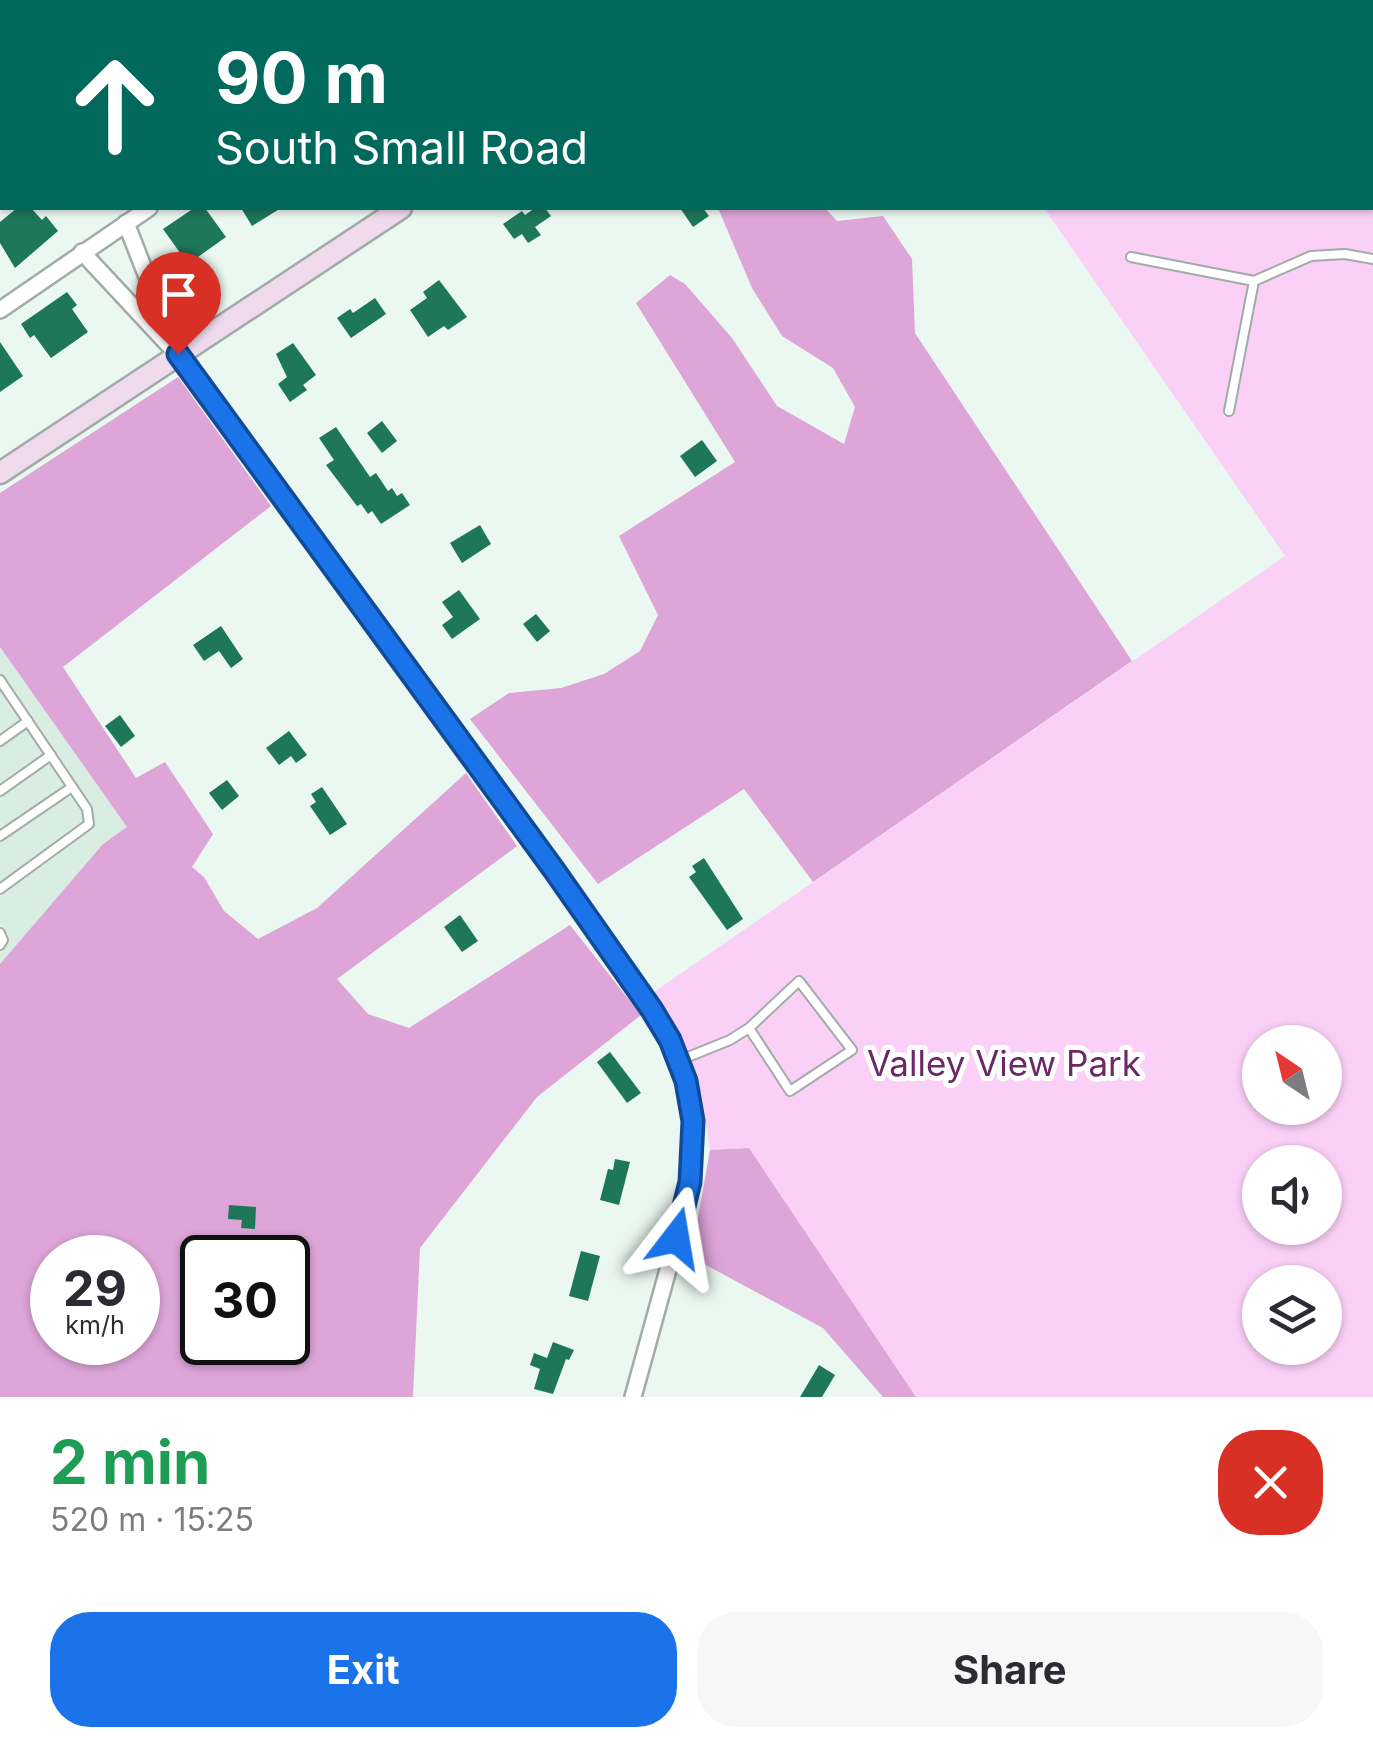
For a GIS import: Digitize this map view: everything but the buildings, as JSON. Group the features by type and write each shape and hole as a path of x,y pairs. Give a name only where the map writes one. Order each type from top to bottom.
{"main road":[{"path":"0,474 397,210"}],"street":[{"path":"0,310 146,210"},
{"path":"126,222 178,354"},
{"path":"82,252 178,354 554,870 652,1010 678,1062 686,1081 693,1121 690,1182 633,1397"}],"lane":[{"path":"1132,256 1254,281 1311,256 1345,254 1373,258"},
{"path":"1229,411 1254,281"},
{"path":"0,889 89,824 88,809 2,687"},
{"path":"0,741 28,722"},
{"path":"0,790 51,755"},
{"path":"0,836 72,786"},
{"path":"0,934 0,945"},
{"path":"678,1062 749,1028 800,981 852,1050 790,1091 749,1028"}],"shaded area":[{"path":"719,210 827,210 837,221 883,216 912,259 915,333 1132,661 813,882 744,789 598,884 470,719 509,693 561,688 604,674 640,651 658,615 619,536 735,462 636,303 670,275 685,284 732,338 777,406 844,444 855,407 833,368 782,336 752,288"},
{"path":"178,377 271,506 63,667 136,778 165,762 213,834 192,867 204,877 224,911 258,939 317,908 466,773 517,846 337,979 368,1014 409,1028 570,925 641,1015 537,1097 420,1248 413,1397 0,1397 0,964 103,844 127,827 0,647 0,493"},
{"path":"0,647 127,827 103,844 0,964"},
{"path":"749,1148 916,1397 883,1397 823,1328 691,1257 710,1150"}],"green space":[{"name":"Valley View Park","path":"1045,210 1373,210 1373,1397 916,1397 749,1148 710,1150 691,1068 654,992 1285,556"}],"route":[{"path":"178,354 554,870 670,1040 686,1081 693,1121 690,1182 676,1238"}]}
